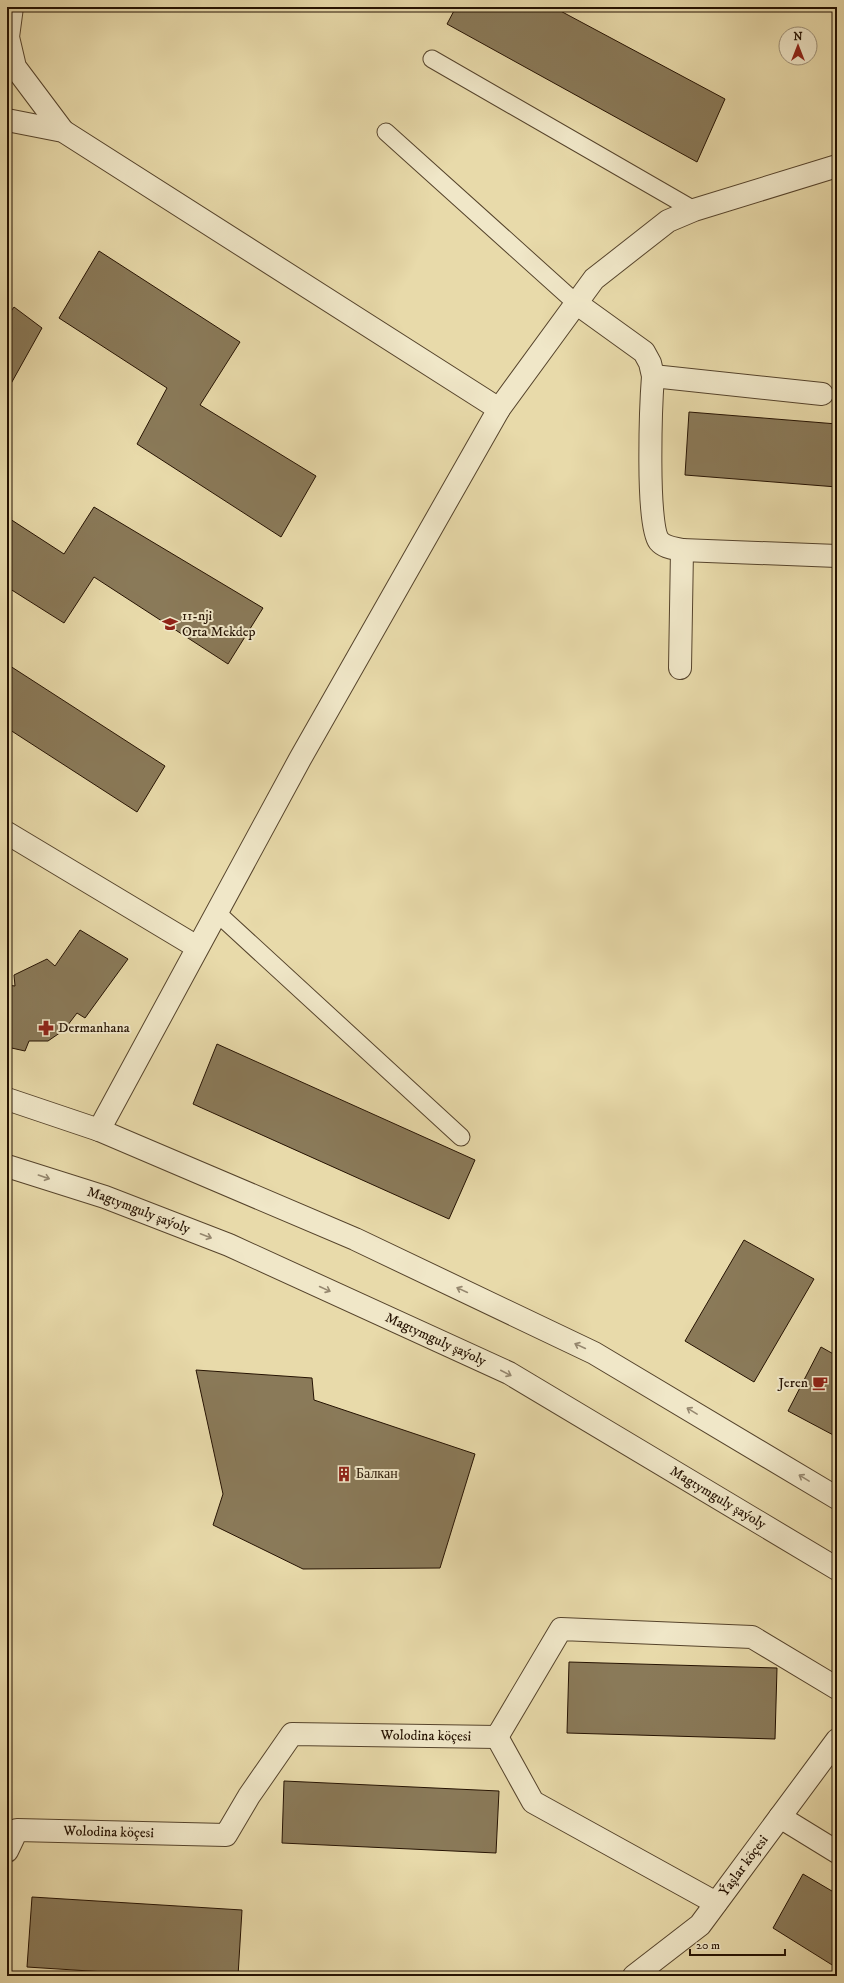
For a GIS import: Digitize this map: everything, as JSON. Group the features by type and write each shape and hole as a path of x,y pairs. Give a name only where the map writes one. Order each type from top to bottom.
{"street":[{"path":"12,7 8,37 15,66 63,131 500,409"},
{"path":"7,120 63,131"},
{"path":"99,1130 300,759 500,409 594,279 668,220 694,210 837,166"},
{"path":"576,303 644,352 650,363 653,376 651,510 655,533 665,546 682,550 837,556"},
{"path":"653,376 822,394"},
{"path":"680,668 682,550"},
{"path":"7,833 197,947"},
{"path":"7,1099 99,1130 355,1239 594,1353 837,1498"},
{"name":"Magtymguly şaýoly","path":"7,1166 105,1197 229,1245 509,1373 837,1569"},
{"path":"716,1903 533,1802 497,1737 561,1629 752,1637 837,1688"},
{"name":"Wolodina köçesi","path":"7,1851 17,1830 226,1835 249,1796 292,1734 497,1737"},
{"name":"Ýaşlar köçesi","path":"634,1976 700,1925 837,1740"},
{"path":"780,1818 837,1852"}],"lane":[{"path":"432,59 694,210"},
{"path":"386,132 576,303"},
{"path":"216,912 461,1138"}],"building":[{"path":"456,7 553,7 725,99 697,162 447,24"},
{"path":"827,7 837,7 837,12"},
{"path":"99,251 240,342 200,405 316,476 281,537 137,444 167,388 59,318"},
{"path":"14,307 42,328 8,389 7,317"},
{"path":"689,412 837,424 837,487 685,475"},
{"path":"94,507 263,608 228,664 94,577 64,623 7,587 7,517 64,554"},
{"path":"7,664 165,766 137,812 7,728"},
{"path":"80,930 128,959 85,1018 77,1013 64,1030 48,1041 29,1041 25,1051 7,1047 7,985 15,986 14,975 47,959 55,966"},
{"path":"217,1044 475,1160 449,1219 193,1104"},
{"path":"744,1240 814,1279 754,1382 685,1341"},
{"name":"Jeren","path":"821,1347 837,1356 837,1437 788,1411"},
{"name":"Балкан","path":"196,1370 312,1378 314,1400 475,1454 440,1568 303,1569 213,1525 223,1494"},
{"path":"569,1662 777,1668 775,1739 567,1733"},
{"path":"284,1781 499,1791 496,1853 282,1843"},
{"path":"803,1874 837,1894 837,1968 773,1928"},
{"path":"32,1897 242,1910 238,1976 168,1976 27,1967"}],"place":[{"name":"11-nji Orta Mekdep","path":"170,624"},
{"name":"Dermanhana","path":"46,1028"},
{"name":"Jeren","path":"820,1383"},
{"name":"Балкан","path":"344,1474"}]}
